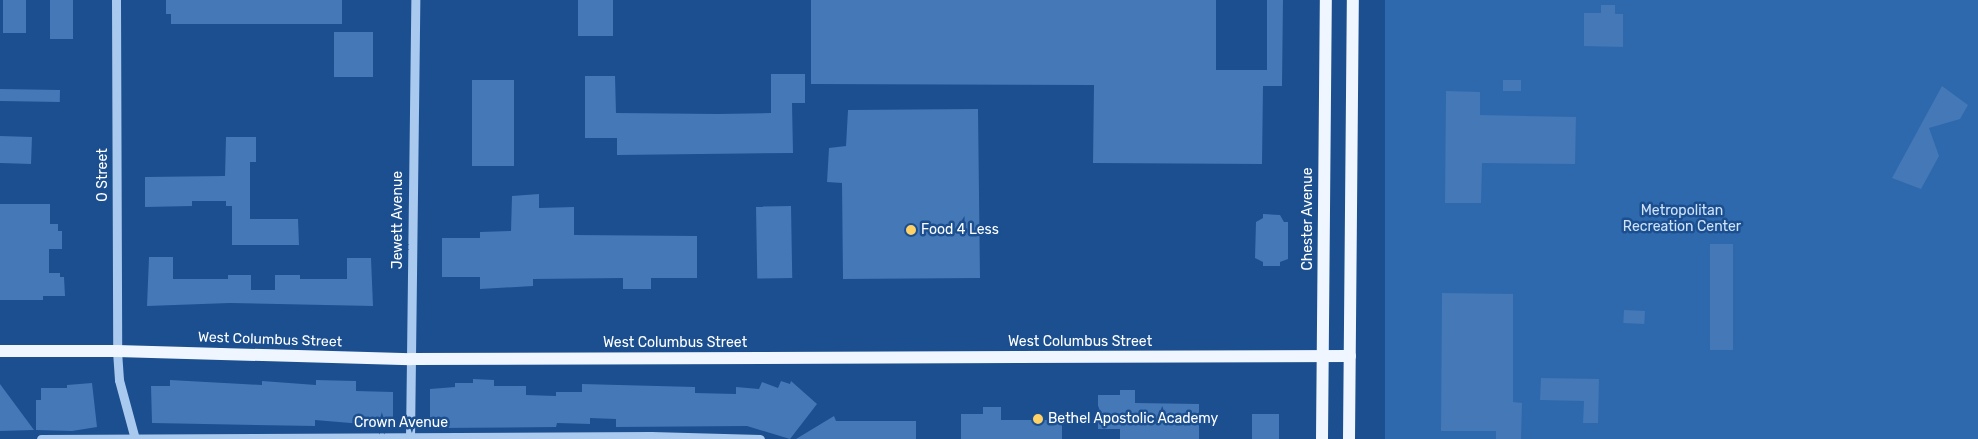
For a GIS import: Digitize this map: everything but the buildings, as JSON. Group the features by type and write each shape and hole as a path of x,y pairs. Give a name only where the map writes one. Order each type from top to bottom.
{"main road":[{"name":"Chester Avenue","path":"1322,439 1326,0"},
{"path":"1350,439 1353,0"},
{"name":"West Columbus Street","path":"0,351 117,351 411,360 1350,356"}],"street":[{"name":"O Street","path":"116,0 117,351 119,380 134,438"},
{"name":"Jewett Avenue","path":"410,438 415,0"},
{"name":"Crown Avenue","path":"41,439 760,439"}],"green space":[{"name":"Metropolitan Recreation Center","path":"1385,0 1978,0 1978,439 1385,439"}],"place":[{"name":"Food 4 Less","path":"911,230"},
{"name":"Bethel Apostolic Academy","path":"1038,419"}]}
